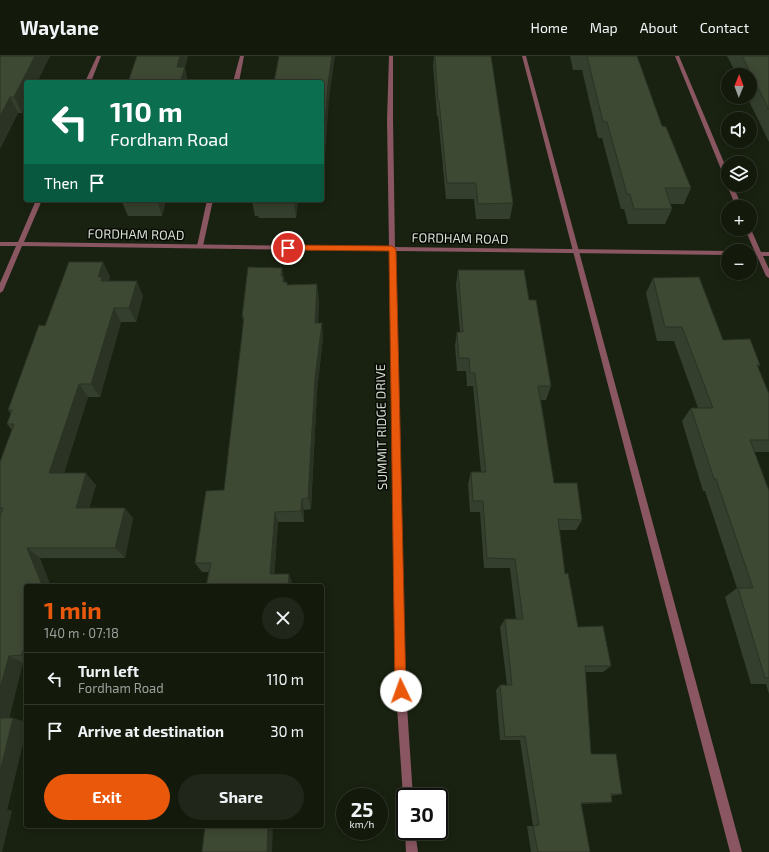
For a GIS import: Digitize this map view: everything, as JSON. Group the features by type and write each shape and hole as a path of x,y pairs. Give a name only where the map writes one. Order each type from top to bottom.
{"street":[{"path":"89,80 99,56"},
{"path":"236,80 242,56"},
{"name":"SUMMIT RIDGE DRIVE","path":"391,56 390,120 400,676 407,788"},
{"path":"524,56 736,852"},
{"path":"678,56 721,162"},
{"path":"0,291 38,202"},
{"path":"200,246 210,202"},
{"path":"751,236 769,276"},
{"name":"FORDHAM ROAD","path":"0,244 721,253"},
{"path":"758,254 769,254"},
{"path":"411,840 412,852"}],"building":[{"path":"0,56 35,56 14,97 10,97 0,116"},
{"path":"137,56 180,56 177,67 185,67 181,80 129,80"},
{"path":"279,56 332,56 324,136 324,80 274,80"},
{"path":"435,56 491,56 513,203 478,204 476,183 447,183 438,101"},
{"path":"587,56 637,56 662,126 666,127 691,188 665,188 672,209 634,209 630,194 627,194 607,122 603,122"},
{"path":"742,56 769,56 769,110 757,86 757,68 748,68"},
{"path":"256,202 294,202 294,203"},
{"path":"69,262 103,262 98,277 102,277 101,281 137,281 129,308 114,308 91,384 79,384 49,473 86,473 76,508 125,508 115,548 27,548 42,584 24,584 24,648 22,655 9,656 0,688 0,517 3,508 0,508 0,462 14,424 7,424 12,410 8,410 39,325 45,326"},
{"path":"248,267 282,268 281,276 283,276 283,282 287,282 287,285 317,284 315,323 322,323 315,378 308,498 302,499 301,511 275,512 270,574 289,574 288,584 206,584 211,563 195,563 206,491 224,490 244,317 242,317"},
{"path":"458,270 524,270 529,300 536,300 551,386 538,386 554,483 577,483 582,520 558,519 565,574 568,573 578,627 603,626 611,666 585,666 591,754 616,754 622,794 611,794 612,802 581,803 590,852 538,852 533,826 539,825 525,736 505,737 500,685 512,685 505,619 523,619 515,559 487,558 483,501 473,501 471,472 486,472 475,373 470,373 469,358 459,358 457,332 463,332"},
{"path":"699,277 723,340 750,339 760,365 757,365 769,394 769,440 750,440 769,491 769,678 765,678 738,588 753,588 716,479 714,479 691,408 713,408 682,327 665,327 653,278"},
{"path":"0,718 13,718 0,772"},
{"path":"205,828 268,828 267,852 202,852"}],"route":[{"path":"288,248 392,249 401,691"}]}
